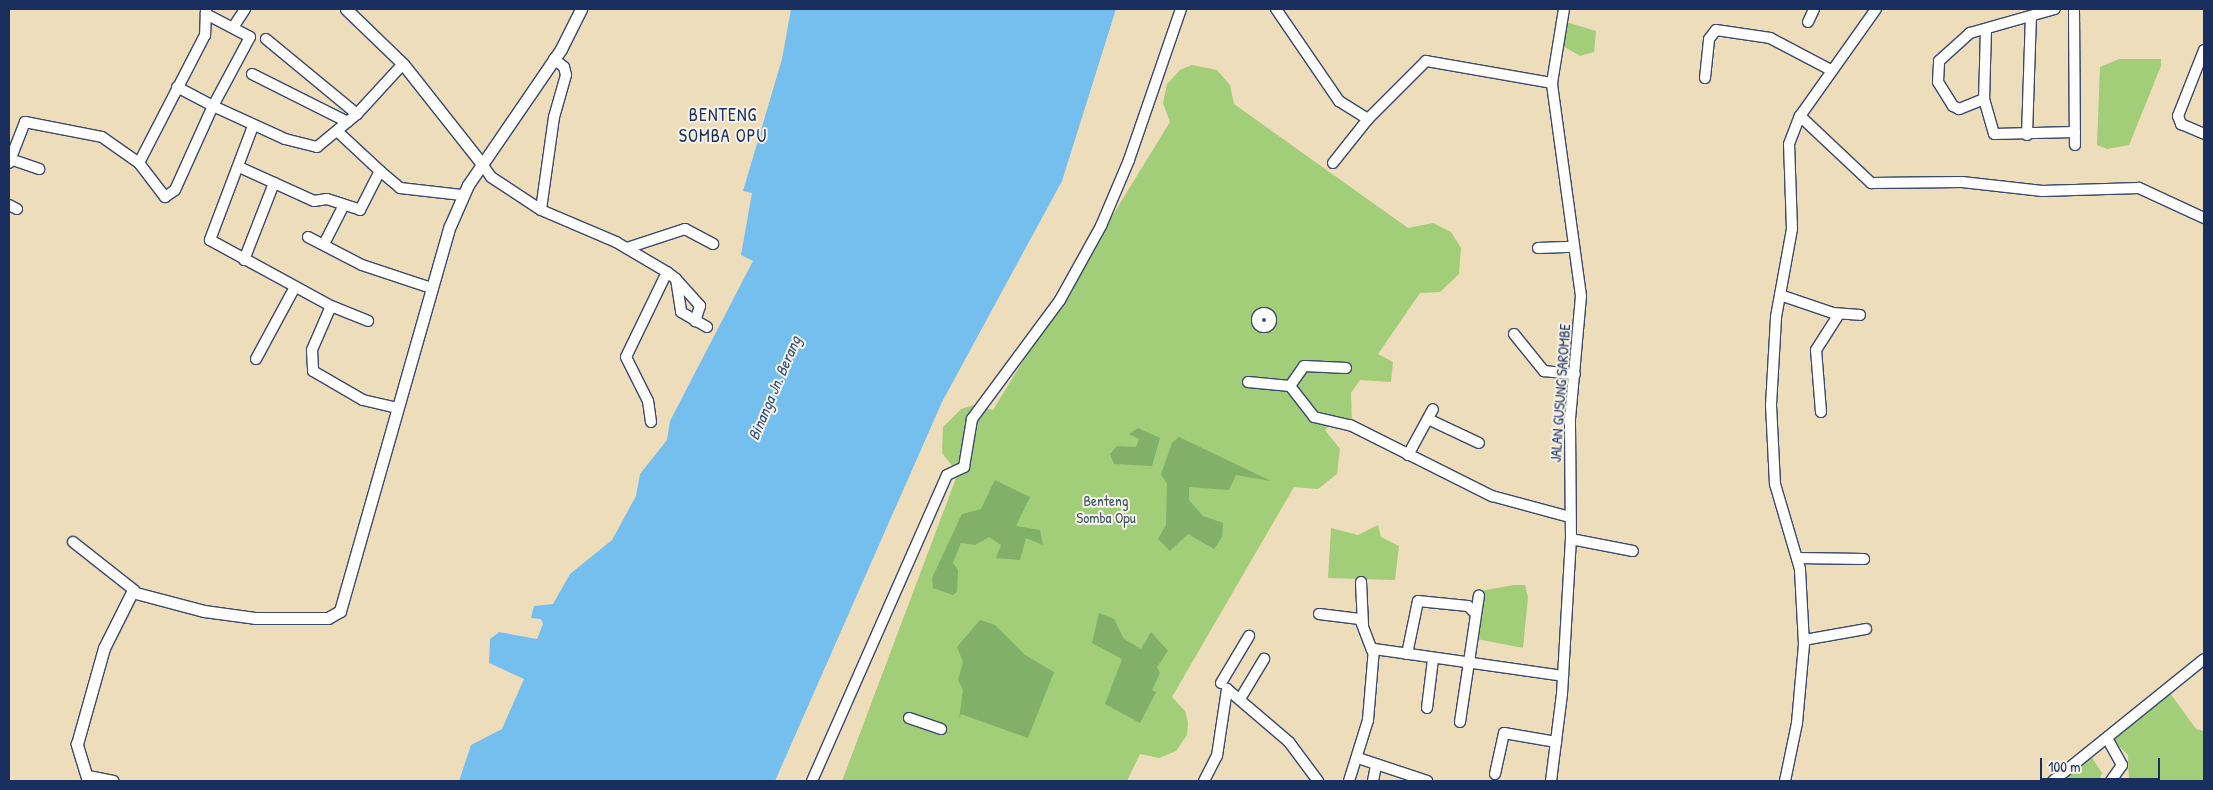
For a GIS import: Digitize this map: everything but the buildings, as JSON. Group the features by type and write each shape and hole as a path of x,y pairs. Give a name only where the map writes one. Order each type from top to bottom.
{"street":[{"path":"234,26 245,9"},
{"path":"346,9 403,64 491,177 542,210 627,248 667,272 676,279 700,306 695,321"},
{"path":"73,542 134,590 234,616 295,619 336,615 398,408 431,288 462,196 554,60 581,9"},
{"path":"812,781 947,475 964,467 972,419 1060,300 1100,226 1132,152 1181,9"},
{"path":"1276,9 1339,101 1368,119"},
{"name":"JALAN GUSUNG SAROMBE","path":"1551,781 1562,676 1571,539 1570,420 1581,296 1552,83 1564,9"},
{"path":"1808,22 1814,9"},
{"path":"1785,781 1797,723 1804,640 1797,558 1774,466 1771,405 1780,295 1792,229 1788,144 1800,116 1876,9"},
{"path":"1984,99 1956,109 1938,82 1936,68 1963,37 2031,16 2041,11 2055,9"},
{"path":"2074,9 2075,145"},
{"path":"39,169 10,161 25,122 102,137 139,163 159,194 171,195 213,106 250,37 206,11 205,35 177,86 139,163"},
{"path":"2027,135 2031,16"},
{"path":"1986,29 1984,99 1994,134 2027,135 2074,132"},
{"path":"1704,78 1709,39 1716,30 1770,38 1831,70"},
{"path":"266,39 357,114"},
{"path":"2203,54 2178,116 2181,124 2204,134"},
{"path":"542,210 554,118 566,75 564,67 554,60"},
{"path":"1333,163 1368,119 1426,61 1552,83"},
{"path":"177,86 253,126 310,148 338,132 403,64"},
{"path":"252,74 348,122"},
{"path":"1800,116 1871,182 1962,182 2042,191 2139,188 2204,218"},
{"path":"253,126 239,168 210,237 244,260 331,306 368,321"},
{"path":"338,132 400,188 462,196"},
{"path":"239,168 314,201 327,199 360,210 380,171"},
{"path":"244,260 274,183"},
{"path":"324,244 344,205"},
{"path":"627,248 685,229 713,244"},
{"path":"308,237 362,265 431,288"},
{"path":"1538,248 1573,247"},
{"path":"651,422 650,406 626,357 667,272"},
{"path":"676,279 678,305 695,321 708,327"},
{"path":"256,359 295,287"},
{"path":"1780,295 1839,314 1860,315"},
{"path":"331,306 312,350 311,365 316,375 371,404 398,408"},
{"path":"1822,412 1816,350 1839,314"},
{"path":"1514,334 1544,371 1575,374"},
{"path":"1290,386 1304,366 1346,368"},
{"path":"1248,382 1290,386 1314,417 1350,425 1492,496 1570,517"},
{"path":"1408,455 1430,420 1433,409"},
{"path":"1430,420 1479,443"},
{"path":"1571,539 1633,551"},
{"path":"1797,558 1864,559"},
{"path":"1349,781 1358,758 1368,720 1372,651 1363,625 1361,582"},
{"path":"114,781 88,779 77,744 110,633 134,590"},
{"path":"1460,722 1479,595"},
{"path":"1406,654 1418,601 1468,606 1476,614"},
{"path":"1319,614 1355,618 1363,625"},
{"path":"1804,640 1866,629"},
{"path":"1204,781 1217,756 1224,686 1249,636"},
{"path":"1372,651 1562,676"},
{"path":"1240,699 1264,659"},
{"path":"1427,708 1433,659"},
{"path":"2054,781 2204,659"},
{"path":"1224,686 1289,742 1318,781"},
{"path":"909,718 941,728"},
{"path":"1495,774 1504,733 1556,742"},
{"path":"2107,738 2122,765 2111,781"},
{"path":"1358,758 1376,766 1427,781"},
{"path":"1373,781 1376,766"}],"green space":[{"path":"1566,22 1596,31 1594,52 1580,56 1563,46"},
{"path":"2119,59 2161,59 2161,66 2129,145 2107,149 2097,145 2100,67"},
{"name":"Benteng Somba Opu","path":"1192,65 1217,70 1230,85 1234,104 1408,228 1433,223 1451,232 1461,248 1459,274 1440,292 1420,293 1378,354 1393,362 1391,382 1360,380 1351,393 1352,423 1333,420 1325,430 1340,449 1337,474 1318,489 1294,487 1172,697 1185,711 1188,723 1187,735 1176,751 1159,758 1140,754 1127,781 842,781 958,473 942,453 943,427 961,409 974,405 993,410 1170,122 1163,103 1167,84 1180,70"},
{"path":"1138,428 1160,438 1152,466 1114,464 1110,454 1117,446 1136,447 1139,439 1129,434"},
{"path":"1179,437 1271,481 1236,475 1229,490 1189,487 1189,500 1203,516 1223,523 1222,537 1214,549 1188,534 1170,551 1158,539 1166,525 1167,484 1161,474 1172,443"},
{"path":"995,480 1030,497 1016,526 1040,530 1043,545 1026,538 1020,560 996,558 1001,545 989,537 975,545 961,543 953,563 958,570 957,592 953,595 933,588 932,578 962,514 981,509"},
{"path":"1378,525 1381,537 1399,546 1395,580 1328,578 1331,528 1358,535"},
{"path":"1525,585 1528,597 1523,648 1477,639 1480,591"},
{"path":"1099,613 1114,619 1124,639 1141,649 1151,632 1168,651 1157,667 1160,673 1152,690 1156,692 1140,723 1105,704 1122,659 1092,643"},
{"path":"980,620 995,625 1025,655 1054,672 1028,738 961,714 959,719 963,690 958,680 963,662 957,647"},
{"path":"2170,693 2196,729 2204,731 2204,781 2129,781 2128,755 2111,738"},
{"path":"2091,756 2102,773 2099,781 2055,781"}],"water":[{"name":"Binanga Jn. Berang","path":"791,9 1116,9 1062,181 942,402 775,781 459,781 471,745 502,729 524,679 489,663 490,639 499,632 537,639 543,624 541,619 531,618 534,606 553,604 570,574 612,540 636,496 640,474 667,440 670,421 753,261 741,255 752,193 743,191 782,59"}],"district":[{"name":"BENTENG SOMBA OPU","path":"723,126"}]}
